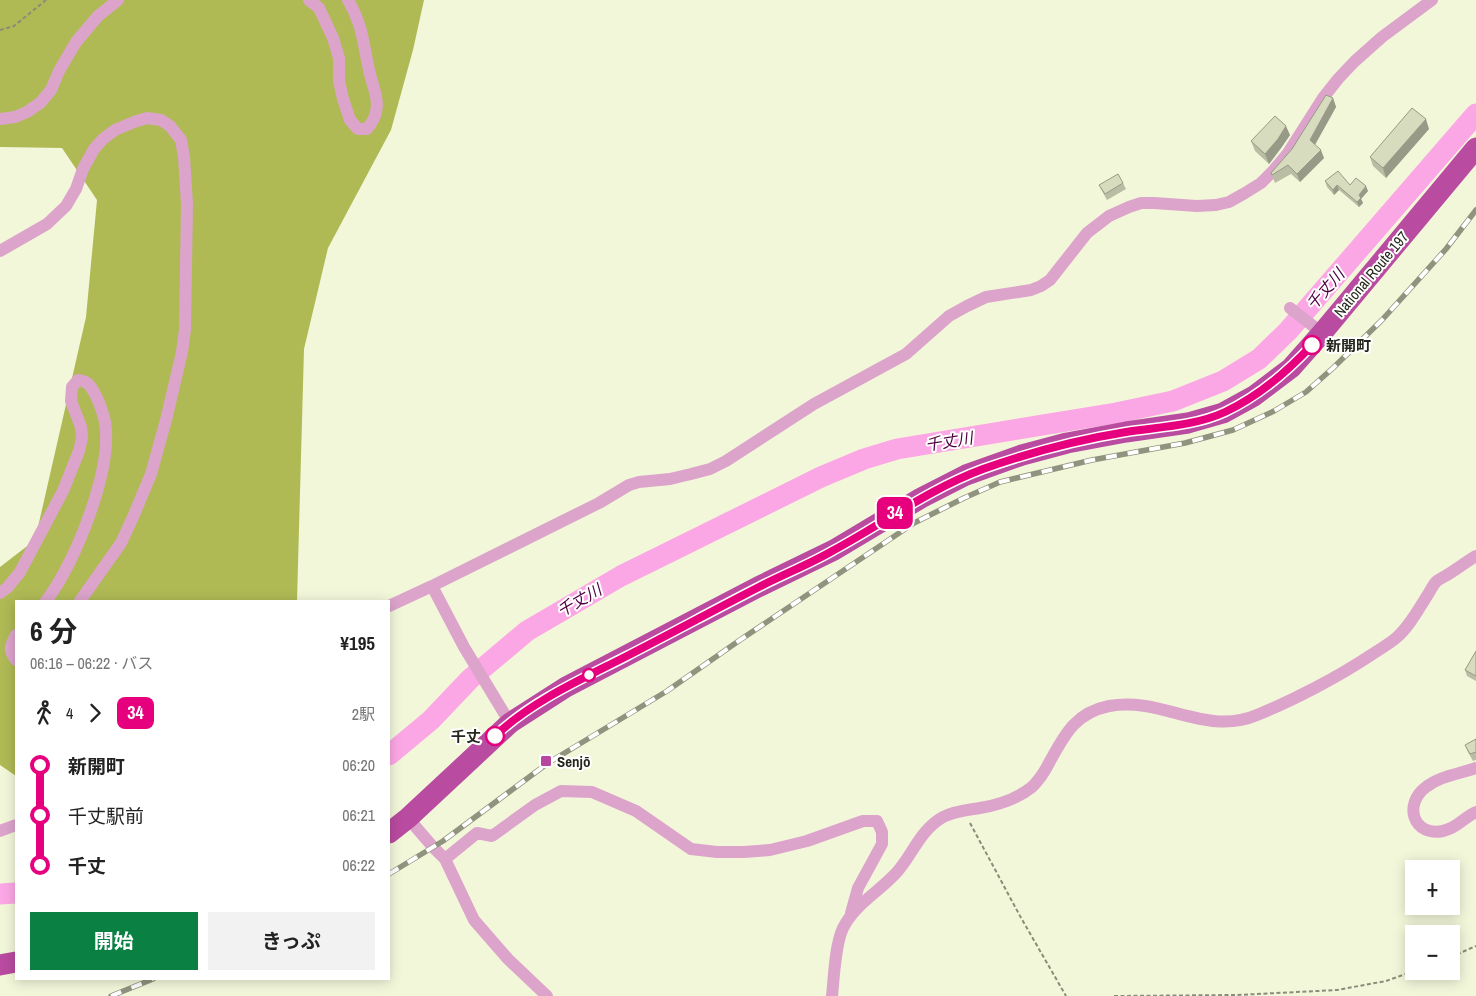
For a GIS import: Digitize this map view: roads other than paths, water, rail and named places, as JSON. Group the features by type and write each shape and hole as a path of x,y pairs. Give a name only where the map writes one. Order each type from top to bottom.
{"highway":[{"name":"National Route 197","path":"390,832 408,818 510,723 566,687 834,550 921,498 966,475 1022,455 1067,443 1188,423 1223,413 1254,396 1291,368 1317,330 1476,148"},
{"path":"0,965 15,962"}],"street":[{"path":"0,119 15,118 40,103 51,90 59,70 76,42 98,16 118,0"},
{"path":"309,0 319,8 333,38 339,58 339,81 342,99 350,120 358,129 367,129 373,122 376,100 363,34 355,11 348,0"},
{"path":"390,606 599,503 629,485 691,474 710,469 726,461 814,404 906,354 949,316 967,306 986,298 1031,290 1041,286 1050,280 1087,233 1109,216 1129,206 1154,202 1197,206 1216,205 1229,202 1245,194 1261,183 1288,153 1323,98 1354,62 1382,37 1432,0"},
{"path":"0,252 47,224 66,206 94,149 115,130 147,118 161,120 170,126 181,140 187,204 185,329 182,352 166,420 150,474 134,517 121,543 81,600"},
{"path":"1290,308 1317,330"},
{"path":"0,593 8,588 20,572 63,491 79,451 82,438 81,427 71,401 72,386 78,380 85,380 90,384 100,404 105,422 105,452 96,493 86,525 74,554 55,590 47,600"},
{"path":"832,996 839,944 843,930 851,916 864,902 899,870 921,835 944,816 963,810 998,804 1024,793 1034,785 1045,771 1062,737 1072,726 1094,711 1108,706 1124,704 1141,704 1201,720 1228,722 1256,716 1293,699 1360,662 1397,638 1411,621 1436,582 1476,556"},
{"path":"432,586 464,647 510,723"},
{"path":"15,637 11,644 10,652 15,659"},
{"path":"1476,768 1436,780 1424,788 1417,796 1413,806 1413,816 1424,830 1442,831 1452,828 1476,812"},
{"path":"445,859 477,833 492,836 535,806 561,791 592,792 636,811 691,849 717,852 770,850 806,841 863,821 877,821 882,832 882,844 858,888 851,916"},
{"path":"408,818 445,859 474,920 508,959 547,996"},
{"path":"0,831 15,825"}],"waterway":[{"name":"千丈川","path":"390,754 431,720 470,679 527,631 621,576 821,477 864,459 897,449 1116,413 1173,401 1223,381 1259,359 1288,331 1476,114"},
{"name":"千丈川","path":"0,894 15,893"}],"railway":[{"path":"390,873 443,841 548,763 667,691 914,523 1000,482 1092,460 1185,443 1233,430 1274,411 1306,392 1382,320 1446,249 1476,210"},
{"path":"111,996 151,980"}],"place":[{"name":"新開町","path":"1312,345"},
{"name":"千丈","path":"495,736"},
{"name":"Senjō","path":"546,761"}]}
